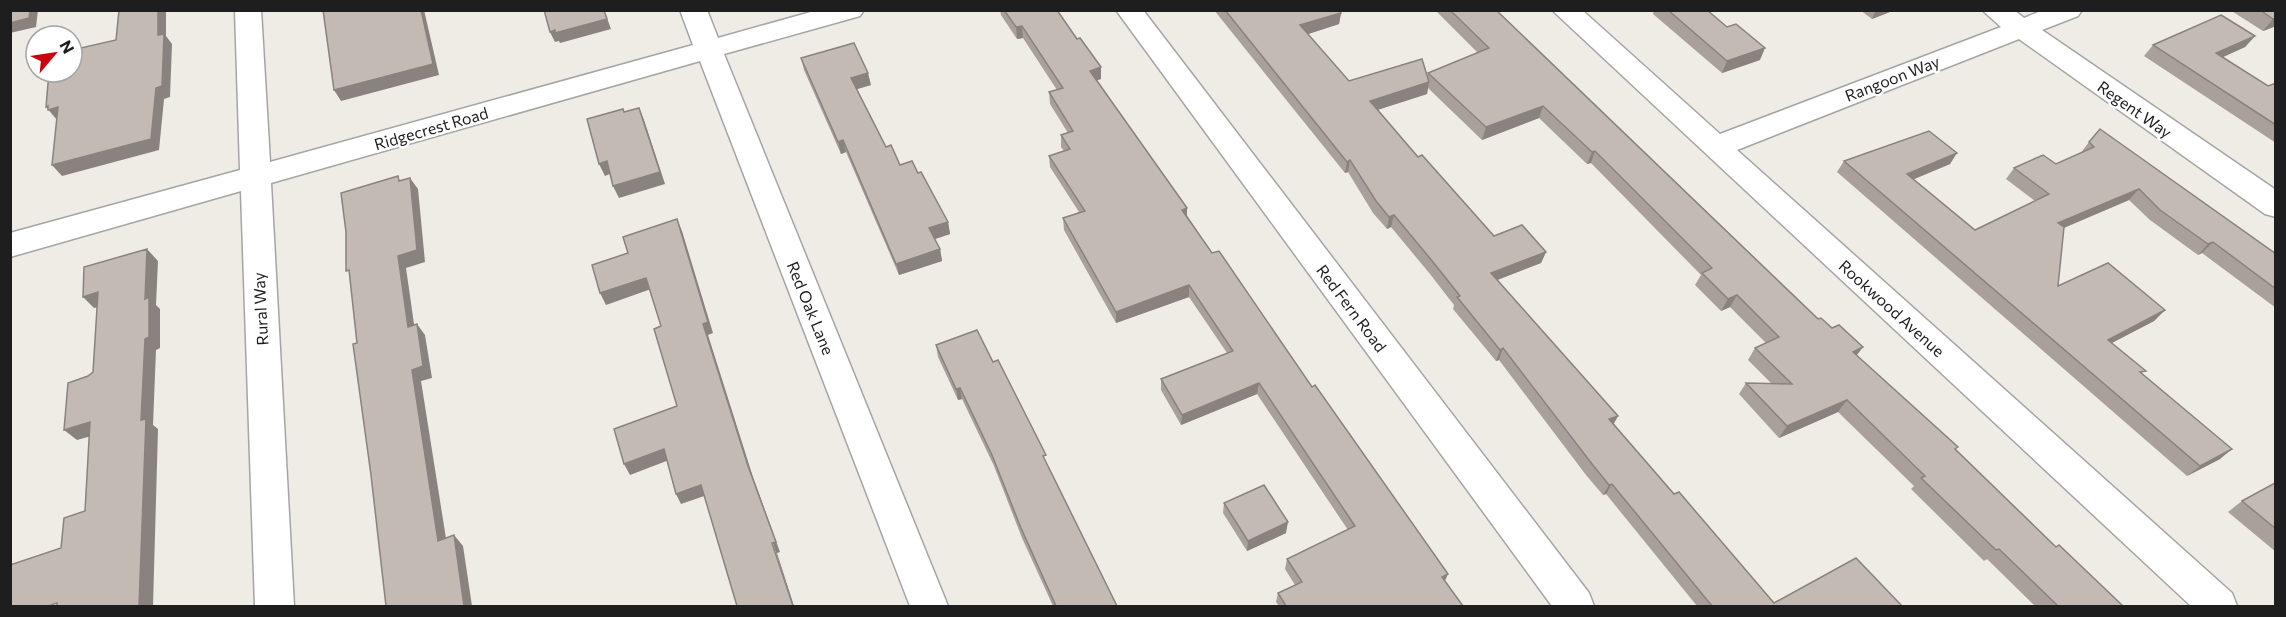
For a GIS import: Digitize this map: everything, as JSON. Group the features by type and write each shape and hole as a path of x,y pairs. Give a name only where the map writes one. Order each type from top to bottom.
{"street":[{"name":"Rural Way","path":"248,10 274,606"},
{"name":"Red Oak Lane","path":"693,10 929,606"},
{"name":"Ridgecrest Road","path":"10,245 851,10"},
{"name":"Red Fern Road","path":"1129,10 1575,606"},
{"name":"Rookwood Avenue","path":"1565,10 2218,606"},
{"name":"Regent Way","path":"1995,10 2276,206"},
{"name":"Rangoon Way","path":"1716,147 2069,10"}],"building":[{"path":"10,10 30,10 29,18 10,23"},
{"path":"119,10 158,10 158,35 164,34 162,86 156,88 151,139 52,165 58,107 48,110 48,106 46,107 48,84 84,84 84,47 116,40"},
{"path":"323,10 421,10 433,64 334,90"},
{"path":"544,10 604,10 607,19 555,33 555,30 550,32"},
{"path":"1004,10 1057,10 1077,39 1080,38 1101,67 1090,71 1187,208 1182,210 1212,253 1219,251 1312,387 1315,385 1448,574 1442,577 1463,606 1286,606 1278,593 1302,582 1287,559 1355,526 1259,383 1182,415 1161,379 1233,351 1189,285 1116,312 1063,218 1085,211 1049,156 1070,149 1061,135 1073,131 1049,92 1063,88 1022,26 1016,27"},
{"path":"1225,10 1339,10 1341,13 1300,25 1349,81 1422,59 1429,82 1370,101 1418,157 1422,155 1494,236 1522,225 1546,252 1491,273 1618,416 1609,419 1674,494 1679,492 1774,603 1856,558 1902,606 1712,606 1612,484 1609,485 1503,348 1500,350 1457,297 1460,296 1394,215 1389,217 1350,160 1347,162"},
{"path":"1450,10 1496,10 1818,319 1821,318 1832,328 1839,325 1863,347 1853,352 1958,447 1955,449 2056,547 2059,545 2123,606 2058,606 1921,478 1925,476 1847,400 1787,426 1746,383 1792,384 1755,348 1779,337 1737,295 1728,299 1702,273 1712,268 1595,151 1592,152 1543,106 1486,127 1428,73 1489,48"},
{"path":"1668,10 1707,10 1727,27 1736,24 1765,48 1727,61"},
{"path":"2260,10 2276,10 2276,18 2273,19"},
{"path":"2221,15 2255,36 2216,53 2268,86 2276,83 2276,125 2153,45"},
{"path":"854,43 868,73 851,78 886,147 891,145 900,165 912,161 918,173 921,172 948,222 929,228 940,249 896,264 843,140 838,142 801,58"},
{"path":"639,108 660,172 613,186 607,161 599,164 587,119 623,109 624,112"},
{"path":"2100,129 2276,254 2276,289 2213,242 2208,244 2160,210 2139,189 2058,223 2064,227 2058,286 2108,263 2165,310 2108,340 2146,371 2140,372 2232,449 2200,466 1844,161 1929,131 1957,153 1907,174 1975,230 2049,194 2014,168 2043,155 2056,164 2094,147 2089,142"},
{"path":"398,176 399,181 410,178 417,250 398,256 408,327 417,324 423,366 412,370 438,541 454,535 464,606 386,606 353,344 357,343 349,270 346,271 346,232 341,193"},
{"path":"677,219 708,322 703,324 748,466 776,542 772,543 793,606 737,606 701,485 676,494 664,449 624,464 614,429 677,406 654,329 661,326 646,278 600,293 592,265 628,253 623,237"},
{"path":"147,249 145,299 149,297 149,337 145,339 141,420 146,419 139,606 57,606 57,603 48,606 10,606 10,565 61,548 64,518 85,511 90,422 64,430 68,383 93,372 98,292 83,297 84,267"},
{"path":"977,330 993,362 998,360 1046,455 1043,456 1117,606 1056,606 992,455 960,388 956,389 936,345"},
{"path":"2276,483 2276,529 2242,501"},
{"path":"1264,485 1288,522 1248,541 1224,503"}]}
